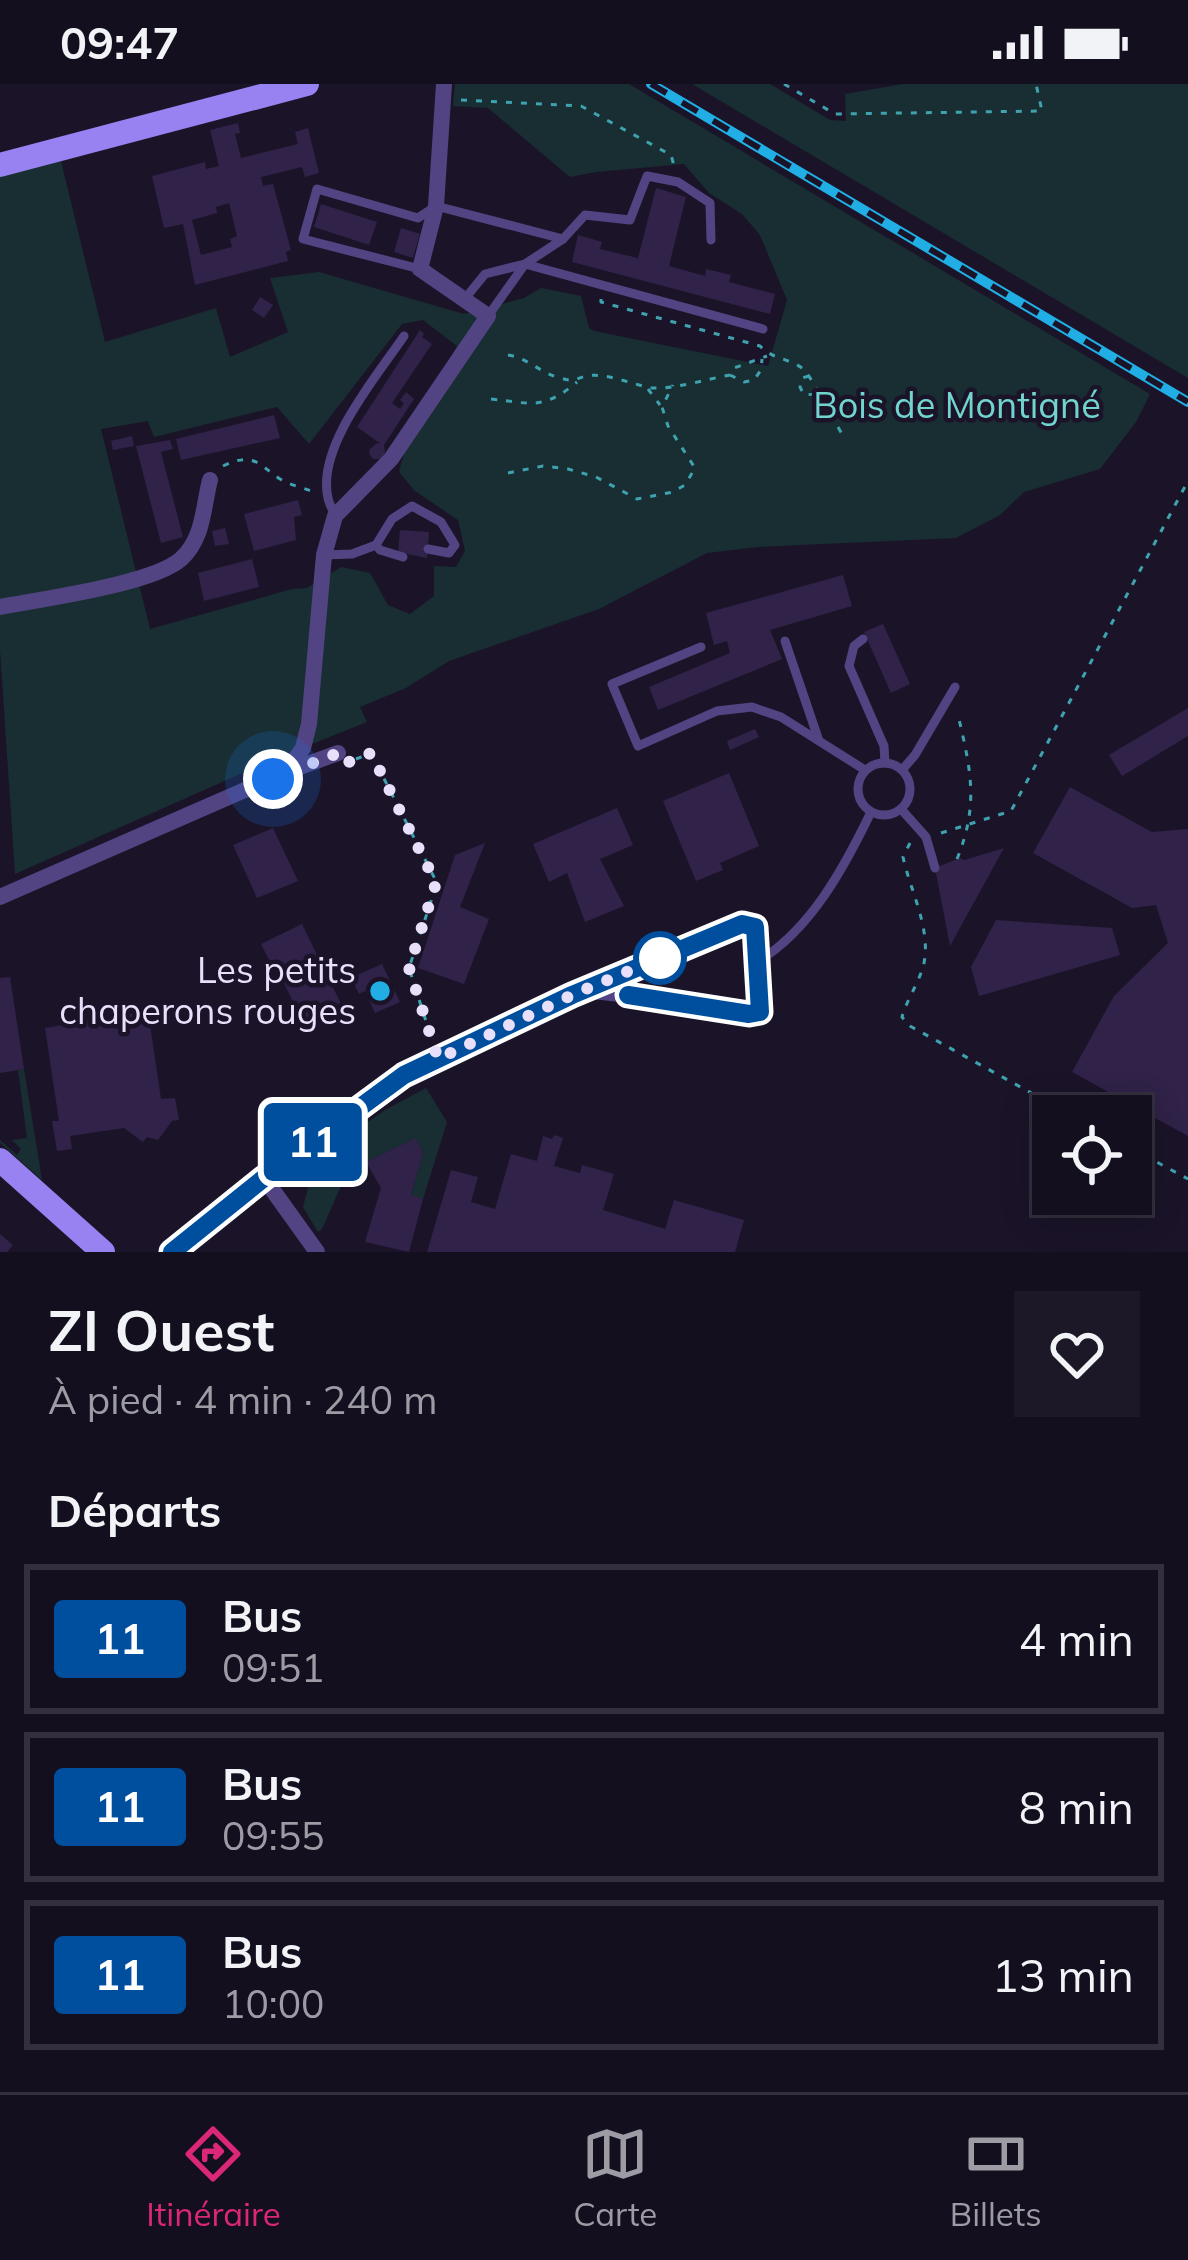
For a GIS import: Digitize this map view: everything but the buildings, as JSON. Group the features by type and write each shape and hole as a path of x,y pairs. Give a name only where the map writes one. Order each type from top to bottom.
{"street":[{"path":"0,165 307,84"},
{"path":"286,772 303,748 310,724 324,555 335,516 391,459 488,316 420,269 436,206 444,91"},
{"path":"0,607 152,576 182,558 199,531 210,480"},
{"path":"0,897 338,753"},
{"path":"171,1252 404,1075 585,990 742,924 755,927 760,1012 585,990"},
{"path":"0,1160 104,1252"},
{"path":"264,1178 316,1252"}],"lane":[{"path":"464,301 485,274 525,264 563,239 585,215 630,220 647,176 678,182 710,203 711,240"},
{"path":"420,269 303,239 317,189 418,218 436,206 563,239"},
{"path":"525,264 763,329"},
{"path":"488,316 525,264"},
{"path":"335,516 327,496 339,432 404,336"},
{"path":"324,555 352,554 376,545 392,519 412,506 441,522 455,545 449,553 428,549"},
{"path":"376,545 403,557"},
{"path":"863,639 854,646 849,666 884,746 885,763"},
{"path":"784,641 818,739"},
{"path":"701,647 612,684 638,746 717,711 752,707 781,718 865,770"},
{"path":"902,770 955,687"},
{"path":"885,763 902,770 910,794 901,809 881,815 864,807 858,793 865,770 885,763"},
{"path":"901,809 926,837 935,868"},
{"path":"757,962 775,951 833,884 871,812"}],"path":[{"path":"784,84 835,114 1042,111 1036,84"},
{"path":"444,91 580,106 670,155 678,182"},
{"path":"490,399 543,403 587,376 621,378 647,388 730,375 744,382 754,380 761,370 766,357 760,346 601,302 603,285"},
{"path":"508,356 578,381"},
{"path":"730,375 734,368 766,357 801,366 842,434"},
{"path":"811,376 802,378 800,387 804,395 817,393"},
{"path":"662,407 674,385"},
{"path":"508,473 543,466 568,469 596,477 637,499 686,485 695,468 647,388"},
{"path":"210,480 227,463 248,459 259,461 289,483 327,496"},
{"path":"994,818 1011,811 1188,481"},
{"path":"948,700 955,704 970,764 970,826 957,859"},
{"path":"338,753 346,763 371,753 436,883 409,968 438,1059"},
{"path":"907,876 925,937 924,965 902,1018 1035,1095"},
{"path":"1152,1159 1188,1179"}],"green space":[{"name":"Bois de Montigné","path":"455,84 629,84 1150,394 1136,422 1100,469 1024,492 1000,515 956,538 707,553 599,609 449,661 406,688 360,707 367,722 15,874 0,650 0,174 60,157 105,342 216,308 230,357 288,332 270,278 319,272 464,314 524,298 541,288 581,296 589,328 594,331 768,366 787,300 760,235 742,214 709,193 684,164 570,177 488,108 453,106","holes":["423,320 457,346 406,446 399,472 415,491 458,520 465,551 456,567 434,566 434,596 410,614 388,605 370,573 341,567 307,588 150,629 101,429 148,421 154,437 277,407 309,444 402,324"]},
{"path":"692,84 770,84 830,120 846,121 845,94 903,84 1188,84 1188,378"},
{"path":"24,1069 42,1180 0,1143 17,1155 21,1149 12,1140 27,1138 18,1070"},
{"path":"426,1088 447,1122 423,1199 411,1195 423,1153 415,1139 366,1162 344,1179 318,1232 303,1207 315,1160 385,1110"}],"railway":[{"path":"651,84 1188,402"}],"bus line":[{"name":"11","path":"172,1252 404,1075 572,995 742,924 755,927 760,1012 628,995"}],"place":[{"name":"Les petits chaperons rouges","path":"380,991"}],"route":[{"path":"273,779 338,753 346,763 371,753 436,883 409,968 438,1059 660,958"}]}
